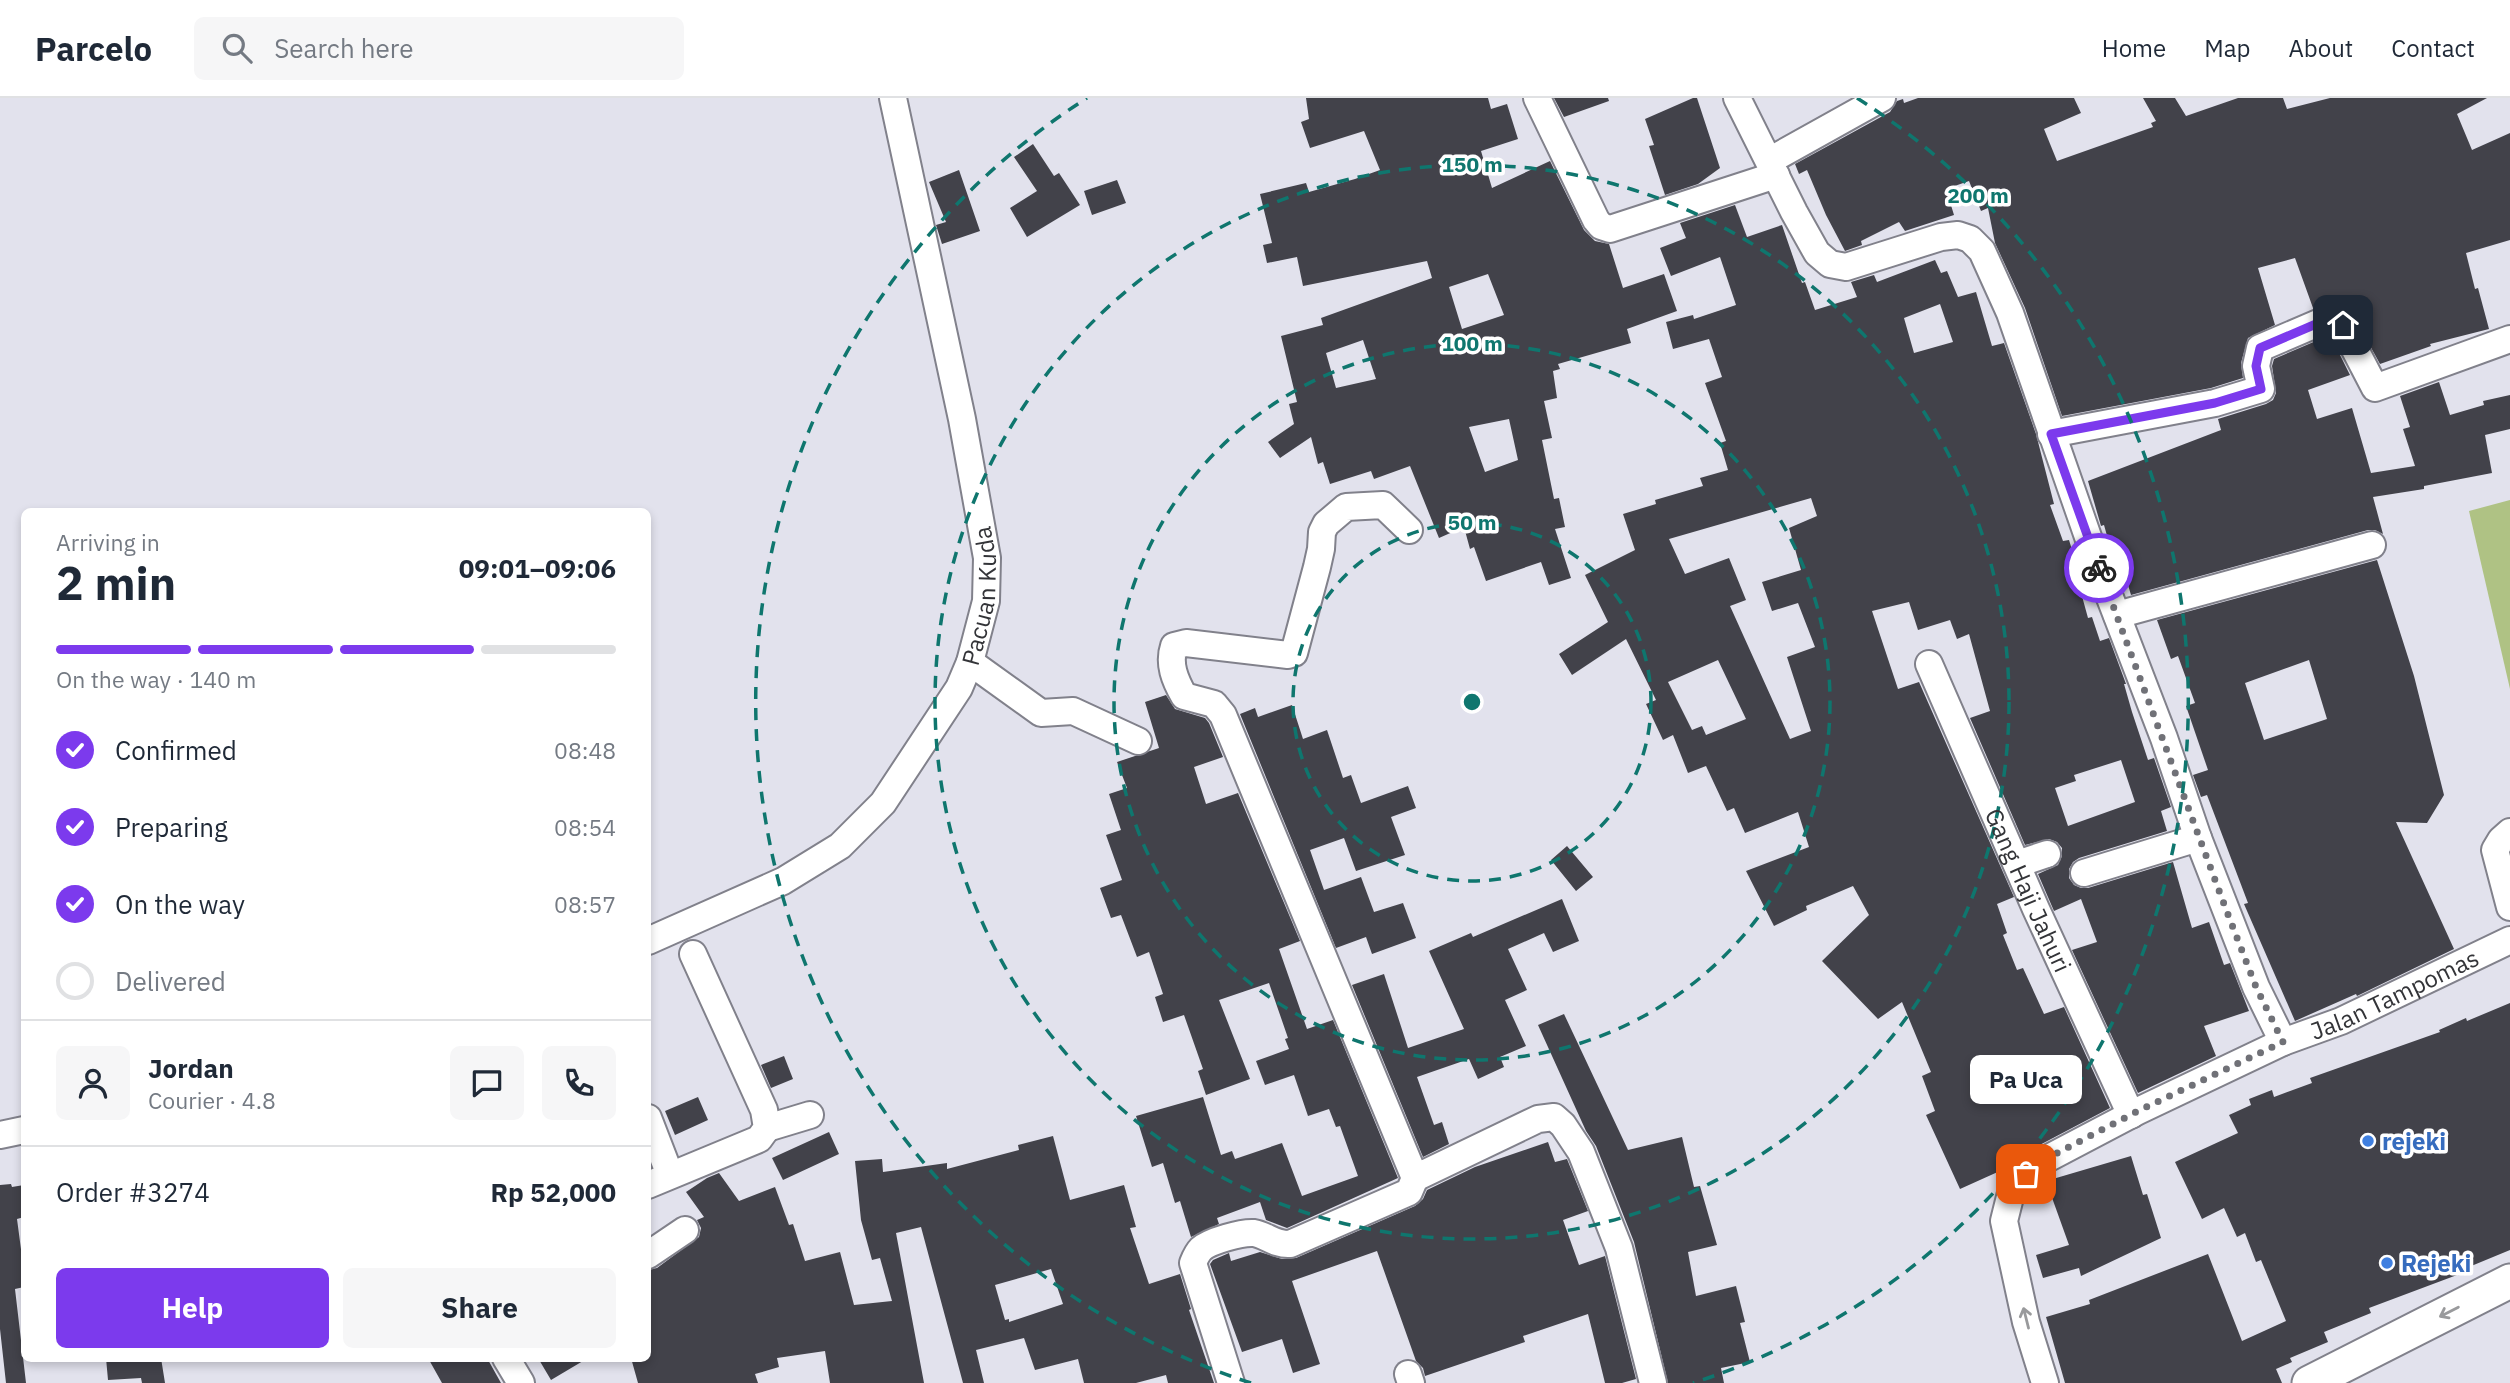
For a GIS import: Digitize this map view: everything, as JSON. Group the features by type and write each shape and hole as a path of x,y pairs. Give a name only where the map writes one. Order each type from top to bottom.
{"main road":[{"path":"2309,1383 2510,1281"}],"street":[{"name":"Pacuan Kuda","path":"651,940 783,881 840,846 883,803 959,688 970,662 986,601 987,558 962,419 893,98"},
{"path":"1537,98 1596,220 1601,226 1610,229 1772,168 1882,98"},
{"path":"1737,98 1817,253 1830,264 1846,267 1941,237 1958,235 1970,239 1982,251 2010,313 2051,434 2164,738 2198,838 2256,987 2283,1042"},
{"path":"2051,434 2215,403 2261,389 2256,366 2260,348 2337,315 2375,388 2510,340"},
{"path":"1409,530 1383,505 1346,507 1326,524 1294,653 1288,655 1186,643 1174,646 1171,662 1184,696 1214,704 1223,715 1415,1178"},
{"path":"2117,615 2372,545"},
{"path":"970,662 1041,713 1073,711 1138,741"},
{"name":"Gang Haji Jahuri","path":"1929,664 2131,1115"},
{"path":"2510,832 2501,839 2495,850 2510,908"},
{"path":"2084,873 2198,838"},
{"path":"2017,864 2047,854"},
{"name":"Jalan Tampomas","path":"2045,1383 2026,1322 2004,1221 2012,1185 2040,1162 2131,1115 2283,1042 2341,1021 2510,940"},
{"path":"693,954 764,1110 767,1128"},
{"path":"651,1135 659,1180 759,1139 767,1128 810,1115"},
{"path":"1231,1383 1193,1263 1196,1254 1203,1247 1244,1233 1257,1233 1279,1244 1290,1244 1409,1192 1415,1178 1538,1119 1553,1118 1563,1125 1581,1152 1619,1248 1653,1383"},
{"path":"0,1135 21,1131"},
{"path":"651,1253 685,1230"},
{"path":"508,1362 521,1383"}],"green space":[{"path":"2510,500 2510,689 2469,511"}],"building":[{"path":"1306,98 1488,98 1491,109 1507,104 1518,139 1481,151 1492,188 1550,161 1584,230 1595,241 1609,244 1623,288 1664,274 1677,311 1627,329 1631,343 1558,364 1560,369 1553,371 1557,398 1544,401 1552,438 1542,440 1554,499 1559,498 1565,527 1555,529 1571,578 1549,585 1541,562 1486,581 1474,547 1470,549 1464,527 1439,538 1410,466 1374,479 1371,471 1330,484 1323,462 1318,464 1311,437 1280,458 1268,442 1294,424 1289,404 1297,402 1281,336 1323,325 1321,318 1432,278 1427,261 1303,286 1297,257 1267,263 1263,245 1272,243 1260,194 1306,183 1309,192 1380,170 1364,131 1310,148 1301,122 1309,119","holes":["1488,274 1504,315 1462,329 1449,287","1363,340 1376,379 1336,388 1326,353","1509,419 1518,460 1485,472 1469,427"]},
{"path":"1554,98 1608,98 1609,101 1564,117"},
{"path":"1697,98 1720,168 1698,184 1665,195 1649,146 1654,145 1645,119"},
{"path":"1918,98 2074,98 2081,113 2044,129 2057,161 2153,127 2151,123 2156,121 2143,98 2175,98 2186,116 2238,98 2283,98 2287,109 2330,98 2487,98 2457,114 2472,150 2510,133 2510,240 2466,253 2489,329 2430,344 2431,346 2380,364 2346,302 2331,300 2313,308 2295,258 2258,268 2275,325 2248,338 2241,363 2243,378 2211,388 2062,416 2025,308 1995,243 1988,208 1981,211 1969,181 1946,189 1954,215 1905,231 1899,222 1861,241 1862,245 1845,251 1807,170 1799,174 1795,164 1890,112 1897,101 1903,99 1904,103"},
{"path":"1033,144 1054,176 1059,173 1080,205 1027,237 1010,208 1037,191 1014,157"},
{"path":"959,170 980,231 942,244 936,225 946,222 929,182"},
{"path":"1117,180 1126,203 1092,215 1084,191"},
{"path":"1735,205 1747,237 1782,225 1802,283 1805,282 1815,310 1857,297 1851,282 1874,275 1877,282 1935,260 1941,273 1947,271 1958,297 1976,292 1992,346 2004,343 2036,434 2054,504 2050,505 2063,541 2069,540 2088,618 2092,617 2100,641 2109,638 2126,684 2148,760 2154,758 2171,807 2161,811 2167,831 2079,858 2069,869 2069,878 2074,885 2088,888 2173,862 2192,928 2209,922 2224,965 2230,963 2249,1011 2204,1026 2216,1056 2138,1093 2072,950 2097,942 2081,899 2054,911 2038,874 2058,865 2062,848 2049,839 2025,845 1970,718 1990,711 1969,634 1957,639 1950,620 1918,630 1909,602 1872,611 1898,689 1919,682 2014,897 1997,904 2007,933 2003,935 2017,970 2023,968 2044,1014 2064,1007 2110,1108 2034,1148 2011,1166 1960,1189 1926,1115 1935,1111 1922,1076 1931,1072 1902,1002 1878,1019 1822,961 1869,915 1853,886 1806,906 1807,910 1774,926 1746,871 1809,847 1798,812 1745,833 1734,808 1727,811 1706,766 1688,773 1673,735 1663,740 1646,704 1656,700 1626,639 1572,675 1559,654 1608,622 1585,575 1635,550 1623,514 1656,504 1655,500 1703,486 1700,478 1728,470 1720,443 1726,441 1705,383 1722,377 1709,339 1673,349 1666,322 1693,315 1694,319 1736,305 1720,257 1671,276 1660,248 1686,238 1680,223","holes":["1940,304 1953,342 1914,353 1904,318","1811,498 1817,516 1789,528 1801,570 1762,582 1772,611 1798,603 1815,647 1787,657 1811,731 1790,739 1730,606 1746,600 1729,558 1685,574 1669,539","1718,660 1746,719 1706,735 1702,726 1692,730 1668,682","2121,760 2135,802 2068,826 2055,788 2076,781 2074,775"]},
{"path":"2330,335 2350,375 2308,390 2317,419 2352,408 2371,473 2415,466 2403,429 2410,427 2400,396 2439,382 2450,415 2484,405 2483,401 2510,395 2510,429 2485,435 2492,473 2424,486 2424,489 2373,497 2383,534 2368,530 2131,595 2125,575 2121,576 2113,557 2104,525 2101,526 2088,481 2221,430 2218,419 2273,400 2276,393 2272,366 2274,359"},
{"path":"2377,560 2414,676 2444,795 2427,823 2396,822 2454,949 2357,996 2356,994 2295,1021 2244,904 2248,903 2207,795 2201,797 2193,775 2208,770 2186,706 2195,703 2178,656 2171,659 2157,620","holes":["2309,660 2327,719 2264,740 2245,683"]},
{"path":"1166,695 1175,709 1205,718 1209,723 1223,757 1194,767 1206,804 1238,793 1300,941 1279,949 1307,1029 1333,1020 1398,1178 1287,1228 1266,1220 1260,1202 1217,1218 1219,1224 1191,1237 1180,1201 1175,1203 1163,1163 1152,1167 1136,1116 1203,1097 1221,1155 1232,1151 1235,1159 1282,1143 1302,1196 1358,1176 1340,1126 1336,1127 1329,1109 1308,1116 1294,1075 1265,1085 1256,1061 1289,1049 1285,1039 1288,1038 1269,983 1219,1000 1250,1079 1206,1095 1198,1071 1203,1069 1184,1015 1163,1022 1155,997 1163,994 1149,952 1137,957 1121,915 1111,918 1100,888 1122,880 1106,835 1121,830 1109,794 1127,788 1117,762 1159,748 1145,702"},
{"path":"1292,705 1303,739 1327,730 1343,778 1351,775 1361,803 1408,786 1416,808 1391,817 1405,855 1356,871 1344,838 1310,850 1324,890 1361,877 1374,912 1403,903 1416,938 1372,954 1366,937 1336,948 1240,714 1255,708 1258,717"},
{"path":"1567,846 1593,877 1576,891 1551,860"},
{"path":"1562,899 1579,941 1553,952 1544,933 1508,949 1527,990 1505,1000 1526,1046 1500,1057 1504,1067 1478,1079 1469,1059 1417,1077 1434,1125 1442,1122 1449,1144 1423,1157 1352,985 1384,974 1408,1048 1464,1029 1429,951 1471,933 1473,937"},
{"path":"2510,1003 2510,1250 2464,1269 2465,1272 2369,1308 2371,1313 2324,1332 2328,1342 2290,1358 2292,1362 2276,1369 2282,1383 2065,1383 2046,1317 2090,1304 2089,1300 2208,1254 2242,1341 2286,1321 2261,1260 2256,1262 2245,1233 2237,1237 2224,1208 2202,1219 2175,1162 2238,1133 2229,1115 2251,1105 2249,1099 2272,1090 2274,1097 2312,1083 2310,1078 2440,1032 2439,1030 2466,1018 2467,1021"},
{"path":"1564,1014 1628,1150 1682,1137 1694,1187 1700,1186 1717,1245 1688,1252 1696,1296 1736,1286 1745,1322 1740,1323 1750,1362 1721,1368 1724,1383 1668,1383 1634,1242 1596,1146 1586,1131 1538,1025"},
{"path":"784,1056 793,1079 771,1088 761,1065"},
{"path":"698,1097 708,1120 675,1135 665,1111"},
{"path":"829,1132 839,1154 783,1180 772,1158"},
{"path":"1053,1136 1070,1200 1124,1185 1136,1227 1130,1228 1149,1284 1180,1274 1191,1309 1189,1310 1214,1383 1168,1383 1166,1375 1136,1383 1084,1383 1078,1359 1035,1370 1024,1338 976,1350 984,1383 963,1383 921,1227 896,1233 924,1383 830,1383 825,1351 777,1358 779,1367 755,1374 758,1383 638,1383 632,1362 651,1362 651,1269 657,1268 699,1237 701,1228 697,1220 704,1217 686,1192 707,1178 719,1173 739,1201 775,1187 789,1225 793,1224 805,1261 840,1252 854,1305 892,1301 880,1258 872,1260 861,1220 855,1161 882,1159 883,1172 947,1163 947,1169 1019,1150 1018,1145","holes":["1051,1269 1063,1304 1009,1322 1009,1319 1005,1320 995,1285"]},
{"path":"1548,1142 1555,1162 1567,1159 1588,1211 1563,1220 1579,1265 1605,1256 1636,1379 1622,1383 1605,1383 1588,1314 1523,1336 1525,1342 1425,1376 1423,1368 1416,1361 1377,1251 1292,1281 1320,1364 1293,1373 1282,1339 1242,1352 1210,1264 1213,1260 1229,1253 1231,1261 1260,1252 1282,1259 1296,1258 1415,1206 1423,1199 1427,1190 1475,1167"},
{"path":"2131,1156 2143,1195 2147,1194 2161,1238 2081,1276 2079,1268 2043,1278 2036,1255 2069,1245 2046,1181"},
{"path":"0,1185 21,1186 21,1218 17,1219 21,1249 21,1288 15,1289 21,1362 24,1362 26,1383 6,1383 0,1329"},
{"path":"106,1362 162,1362 165,1383 142,1383 141,1378 108,1380"},
{"path":"430,1362 489,1362 501,1383 442,1383"},
{"path":"540,1362 581,1362 551,1380"}],"way so far":[{"path":"2026,1174 2040,1162 2138,1111 2283,1042 2256,987 2198,838 2164,738 2099,568"}],"place":[{"name":"rejeki","path":"2368,1141"},
{"name":"Pa Uca","path":"2026,1174"},
{"name":"Rejeki","path":"2387,1263"}],"route":[{"path":"2099,568 2051,434 2215,403 2261,389 2256,366 2260,348 2337,315 2343,325"}]}
